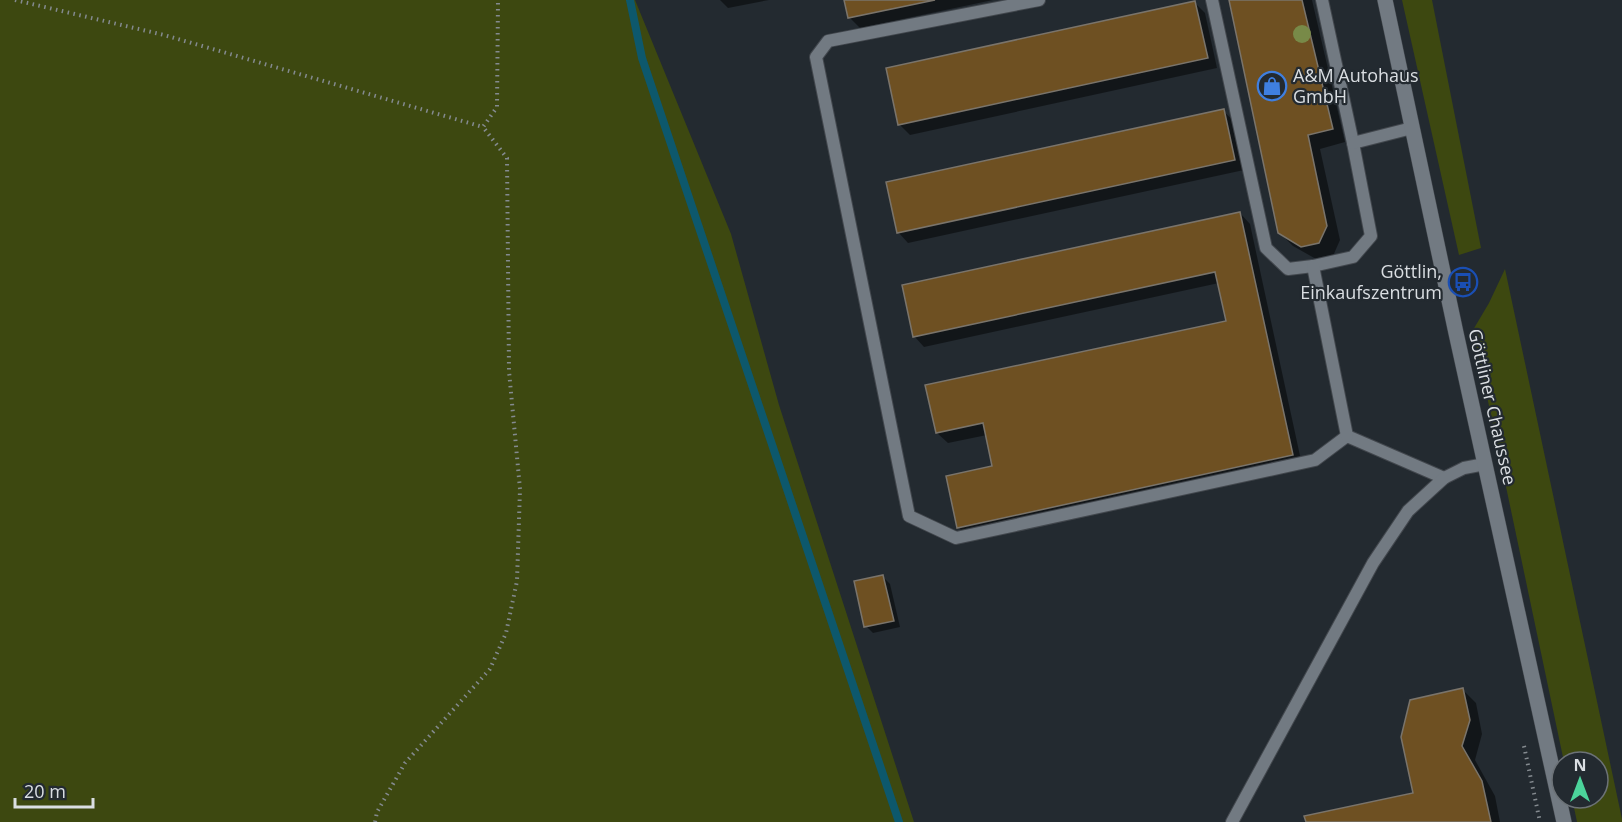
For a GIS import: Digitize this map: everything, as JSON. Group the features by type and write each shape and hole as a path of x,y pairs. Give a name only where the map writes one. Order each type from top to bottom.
{"street":[{"name":"Göttliner Chaussee","path":"1385,0 1564,822"}],"lane":[{"path":"1038,0 828,41 816,57 909,516 956,538 1315,460 1347,436"},
{"path":"1212,0 1266,248 1288,269 1353,257 1371,236 1322,0"},
{"path":"1353,143 1412,128"},
{"path":"1313,266 1347,436"},
{"path":"1347,436 1444,478"},
{"path":"1232,822 1373,563 1408,512 1444,478 1464,468 1485,464"}],"path":[{"path":"15,0 164,34 483,127 507,158 508,371 520,489 517,581 506,633 490,669 405,763 377,812 375,822"},
{"path":"483,127 497,107 498,0"}],"green space":[{"path":"0,0 635,0 731,234 779,405 914,822 0,822"},
{"path":"1402,0 1432,0 1481,248 1459,255"},
{"path":"1505,269 1607,750 1561,750 1473,330"},
{"path":"1610,763 1622,822 1577,822 1574,810 1610,810"}],"building":[{"path":"844,0 935,0 848,18"},
{"path":"1229,0 1302,0 1333,129 1308,135 1327,226 1319,243 1301,247 1278,233"},
{"path":"1195,1 1208,58 898,125 886,68"},
{"path":"1224,109 1235,160 897,233 886,182"},
{"path":"1240,212 1293,455 957,528 946,476 992,466 983,423 936,433 925,385 1226,321 1215,272 913,337 902,285"},
{"path":"883,575 894,621 864,627 854,581"},
{"path":"1463,688 1470,720 1462,746 1482,781 1491,822 1306,822 1304,816 1413,793 1401,737 1410,700"}],"waterway":[{"path":"630,0 642,58 899,822"}],"place":[{"name":"A&M Autohaus GmbH","path":"1272,86"},
{"name":"Göttlin, Einkaufszentrum","path":"1463,282"}]}
